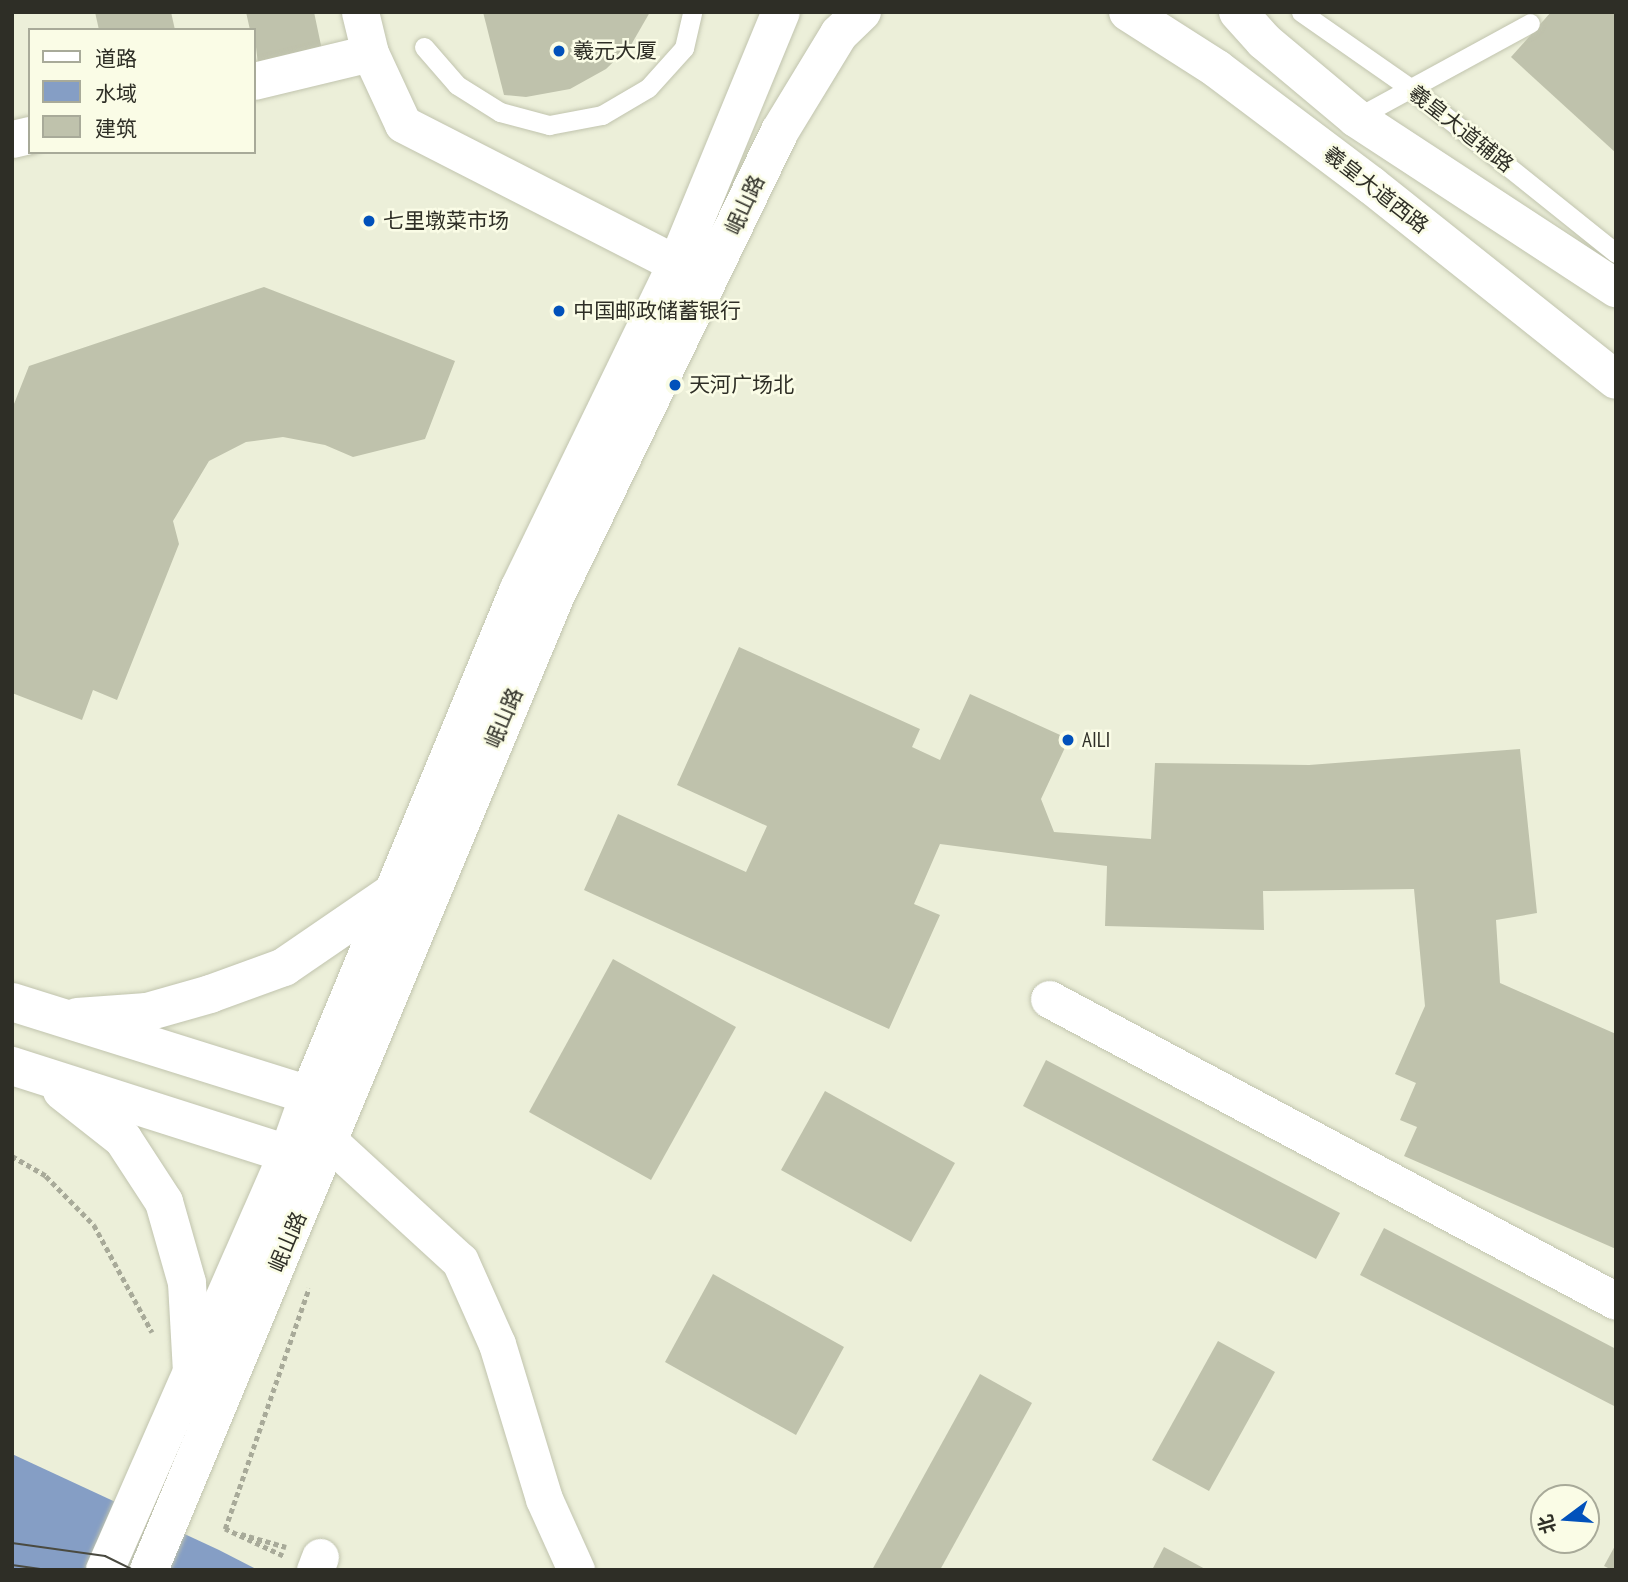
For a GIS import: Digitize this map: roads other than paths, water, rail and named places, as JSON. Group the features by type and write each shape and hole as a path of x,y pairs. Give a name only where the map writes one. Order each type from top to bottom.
{"main road":[{"name":"岷山路","path":"106,1570 288,1154 309,1096 519,589 677,264 781,12"},
{"name":"岷山路","path":"149,1570 330,1142 555,597 780,131 839,34 862,12"},
{"name":"羲皇大道西路","path":"1128,12 1217,69 1371,185 1616,380"},
{"path":"1238,12 1264,41 1356,118 1616,288"},
{"path":"61,1018 147,1012 210,995 272,972 284,967 392,894"},
{"path":"12,1002 309,1096 330,1142 288,1154 28,1072"},
{"path":"28,1072 122,1139 163,1202 187,1283 192,1372"}],"street":[{"path":"360,12 370,53 403,124 677,264"},
{"path":"256,81 370,53"},
{"path":"1049,999 1616,1301"},
{"path":"330,1142 460,1261 497,1343 544,1499 576,1570"}],"lane":[{"path":"424,47 457,85 500,112 549,125 602,115 648,88 684,48 692,12"},
{"name":"羲皇大道辅路","path":"1301,12 1410,88 1616,253"},
{"path":"1356,118 1530,23"}],"water":[{"path":"12,1454 219,1550 258,1570 12,1570"}],"tram line":[{"path":"12,1543 105,1556 134,1570"},
{"path":"12,1565 46,1570"}],"place":[{"name":"羲元大厦","path":"559,51"},
{"name":"七里墩菜市场","path":"369,221"},
{"name":"中国邮政储蓄银行","path":"559,311"},
{"name":"天河广场北","path":"675,385"},
{"name":"AILI","path":"1068,740"}]}
